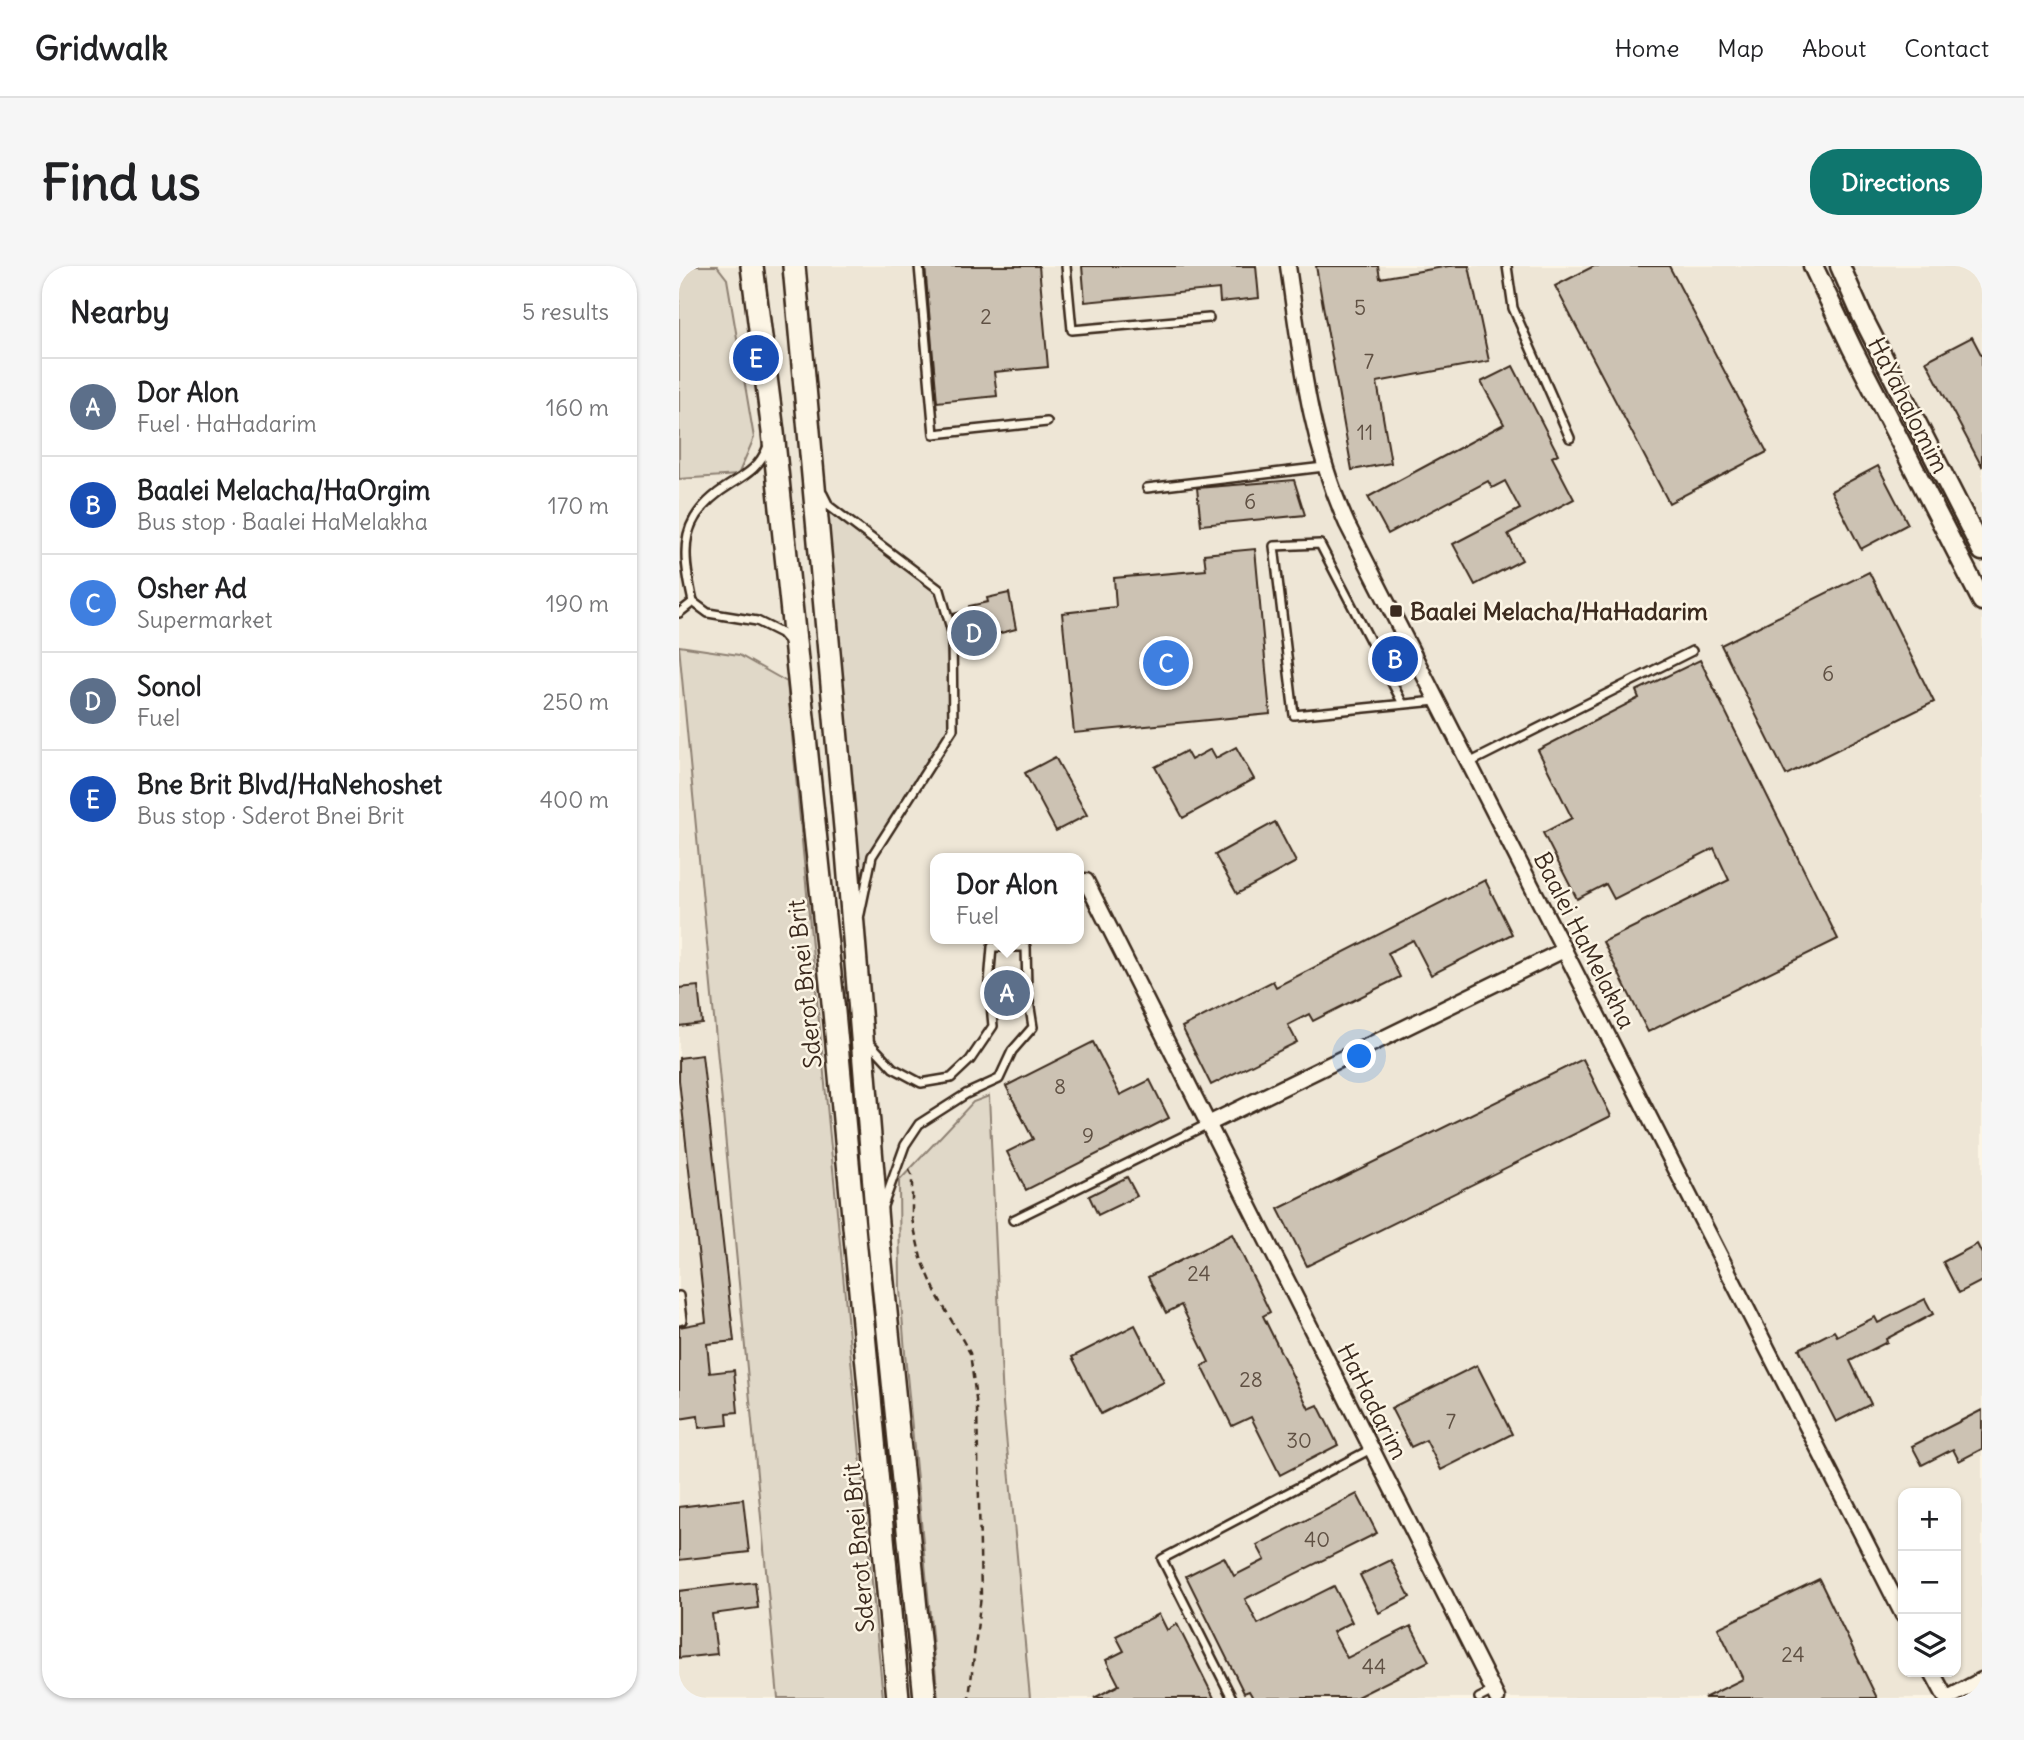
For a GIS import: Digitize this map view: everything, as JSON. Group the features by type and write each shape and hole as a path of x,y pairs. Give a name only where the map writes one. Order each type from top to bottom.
{"main road":[{"path":"735,266 755,297"},
{"name":"Sderot Bnei Brit","path":"752,266 773,432 835,1026 898,1698"},
{"name":"Sderot Bnei Brit","path":"794,266 855,938 877,1223 925,1698"},
{"path":"797,297 806,266"}],"street":[{"name":"Baalei HaMelakha","path":"1288,266 1309,408 1324,467 1347,524 1902,1614"},
{"name":"HaYahalomim","path":"1813,266 1852,348 1982,601"},
{"name":"HaYahalomim","path":"1840,266 1862,316 1982,551"},
{"name":"HaHadarim","path":"1086,881 1496,1694"},
{"path":"1208,1124 1564,950"},
{"path":"1935,1677 1947,1698 1982,1680"}],"lane":[{"path":"919,266 934,434 1047,422"},
{"path":"1066,266 1072,330 1209,318"},
{"path":"1507,266 1513,308 1570,438"},
{"path":"773,432 763,459 753,471 710,498 696,513 687,532 684,555 693,602 708,613 757,621 770,626 781,633 796,650"},
{"path":"1147,488 1324,467"},
{"path":"813,478 829,506 940,590 952,632 953,729 871,856 855,938"},
{"path":"1403,704 1320,544 1274,546 1294,715 1437,701"},
{"path":"679,613 693,602"},
{"path":"1469,763 1692,651"},
{"path":"862,1035 893,1068 922,1083 951,1079 971,1060 993,1026 989,983 992,947 1026,947 1027,989 1033,1027 1012,1051 999,1079 966,1094 919,1124 905,1145 877,1223"},
{"path":"1013,1220 1208,1124"},
{"path":"679,1296 683,1320 679,1321"},
{"path":"1232,1698 1162,1559 1371,1448"},
{"path":"880,1501 905,1498"},
{"path":"1479,1698 1496,1694"}],"path":[{"path":"902,1154 912,1176 912,1219 921,1258 937,1295 970,1353 976,1394 981,1596 969,1698"}],"shaded area":[{"path":"679,266 1982,266 1982,1698 679,1698"},
{"path":"679,266 717,266 727,279 754,438 738,475 679,479"},
{"path":"829,506 940,590 952,632 953,729 850,891 818,524"},
{"path":"679,646 739,655 787,682 883,1698 778,1698"},
{"path":"989,1096 1003,1403 1030,1698 938,1698 900,1289 899,1181 973,1102"}],"building":[{"path":"925,266 1039,266 1048,367 994,372 997,396 937,402"},
{"path":"1082,266 1256,266 1259,298 1220,302 1219,289 1085,302"},
{"path":"1316,266 1378,266 1380,278 1449,266 1469,266 1489,361 1377,382 1391,463 1352,470"},
{"path":"1594,266 1669,266 1767,452 1669,503 1555,286"},
{"path":"1972,337 1982,356 1982,467 1926,361"},
{"path":"1513,366 1558,454 1552,457 1574,499 1508,534 1522,560 1475,585 1453,544 1520,509 1505,481 1492,488 1488,481 1388,534 1368,497 1504,424 1481,382"},
{"path":"1878,466 1908,524 1861,549 1831,491"},
{"path":"1294,480 1305,515 1201,525 1197,488"},
{"path":"1255,549 1270,714 1074,733 1062,613 1116,607 1114,578 1206,570 1204,554"},
{"path":"1869,572 1934,702 1786,775 1721,645"},
{"path":"1009,593 1016,629 978,639 979,644 958,648 958,631 953,614 969,610 969,606 988,602 987,598"},
{"path":"1700,660 1838,939 1648,1032 1603,942 1729,880 1714,848 1614,899 1606,884 1577,899 1543,833 1572,818 1538,750 1639,698 1636,691"},
{"path":"1236,747 1254,779 1183,818 1155,767 1186,751 1191,760 1211,749 1216,758"},
{"path":"1055,757 1087,815 1056,831 1025,773"},
{"path":"1275,822 1296,862 1237,894 1215,855"},
{"path":"1485,880 1512,934 1431,975 1413,940 1388,953 1400,977 1313,1021 1309,1014 1288,1025 1297,1042 1211,1085 1182,1027 1273,981 1276,987"},
{"path":"698,986 702,1023 679,1026 679,988"},
{"path":"1093,1042 1120,1095 1150,1080 1169,1118 1026,1190 1007,1152 1033,1139 1006,1086"},
{"path":"702,1055 734,1341 707,1344 710,1373 734,1370 738,1412 727,1413 728,1425 699,1428 698,1416 679,1419 679,1327 706,1322 679,1080 679,1058"},
{"path":"1583,1059 1611,1116 1307,1266 1278,1209"},
{"path":"1127,1177 1137,1196 1098,1215 1089,1196"},
{"path":"1232,1234 1270,1312 1263,1316 1309,1409 1318,1405 1338,1445 1280,1475 1251,1417 1232,1426 1202,1366 1209,1362 1181,1305 1166,1313 1148,1277"},
{"path":"1977,1244 1982,1254 1982,1281 1959,1293 1943,1262"},
{"path":"1925,1299 1933,1314 1850,1361 1871,1404 1836,1422 1799,1349 1834,1331 1837,1336 1875,1317 1878,1323"},
{"path":"1135,1325 1164,1382 1101,1414 1072,1357"},
{"path":"1477,1365 1512,1434 1441,1470 1426,1440 1411,1447 1391,1408"},
{"path":"1982,1410 1982,1449 1959,1461 1953,1449 1922,1465 1912,1446"},
{"path":"1357,1494 1377,1533 1245,1599 1258,1624 1334,1586 1352,1622 1333,1632 1347,1658 1411,1626 1429,1661 1355,1698 1253,1698 1249,1691 1244,1693 1186,1576 1224,1557 1234,1576 1265,1560 1257,1545"},
{"path":"743,1499 749,1552 679,1560 679,1507"},
{"path":"1391,1560 1410,1597 1379,1613 1360,1575"},
{"path":"1819,1579 1877,1698 1704,1698 1743,1679 1718,1628"},
{"path":"755,1582 758,1608 712,1614 717,1654 679,1658 679,1591"},
{"path":"1159,1614 1167,1630 1177,1624 1214,1698 1094,1698 1119,1685 1106,1660 1124,1651 1116,1636"}],"place":[{"name":"Bne Brit Blvd/HaNehoshet","path":"756,358"},
{"name":"Baalei Melacha/HaHadarim","path":"1396,611"},
{"name":"Sonol","path":"974,633"},
{"name":"Baalei Melacha/HaOrgim","path":"1395,659"},
{"name":"Osher Ad","path":"1166,663"},
{"name":"Dor Alon","path":"1007,993"}]}
